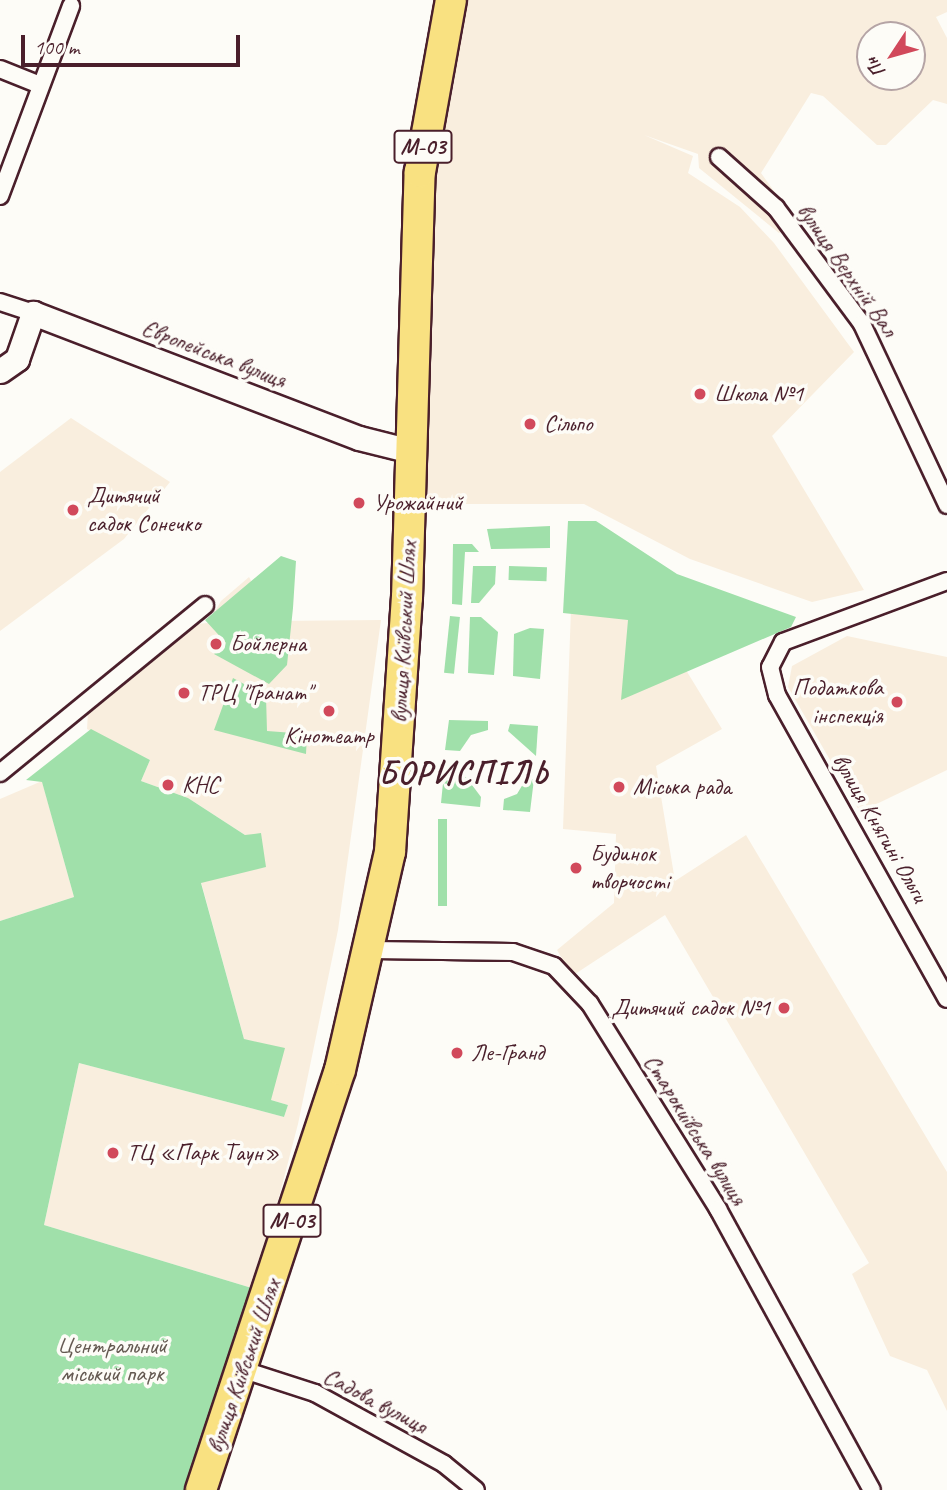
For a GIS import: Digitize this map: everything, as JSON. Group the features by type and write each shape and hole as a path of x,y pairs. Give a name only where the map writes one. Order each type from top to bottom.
{"highway":[{"name":"вулиця Київський Шлях","path":"201,1490 244,1370 372,950 390,852 398,758 420,172 451,0"}],"main road":[{"name":"Європейська вулиця","path":"33,313 359,438 411,451"},
{"path":"0,371 17,359 33,313"}],"street":[{"path":"0,197 71,6"},
{"path":"0,69 40,85"},
{"name":"вулиця Верхній Вал","path":"719,157 776,208 862,324 947,505"},
{"name":"Європейська вулиця","path":"0,302 33,313"},
{"name":"вулиця Княгині Ольги","path":"947,581 783,642 770,667 777,695 947,999"},
{"path":"0,773 205,605"},
{"name":"Старокиївська вулиця","path":"372,950 513,951 554,966 590,1004 718,1209 872,1490"},
{"name":"Садова вулиця","path":"244,1370 315,1393 444,1464 475,1490"}],"shaded area":[{"path":"468,0 947,0 947,12 936,17 947,38 947,104 933,100 886,145 877,145 823,96 811,93 761,173 795,220 779,233 699,168 698,154 644,135 693,156 688,173 740,207 774,243 854,352 772,436 864,590 812,602 690,559 584,504 427,504 435,167"},
{"name":"Дитячий садок Сонечко","path":"71,418 170,482 124,539 0,631 0,472"},
{"path":"249,577 274,621 381,620 338,930 298,1124 255,1289 44,1225 79,1063 284,1117 288,1105 271,1100 244,1039 201,882 265,867 245,835 188,798 141,781 150,760 87,729 88,712 196,624 208,623 221,601"},
{"path":"571,609 656,621 722,729 656,766 675,881 746,835 947,1172 947,1411 927,1370 890,1356 852,1274 869,1263 665,915 572,976 557,950 614,903 616,834 563,829"},
{"path":"847,636 947,657 947,770 860,812 788,687 792,666"},
{"path":"42,781 74,897 0,921 0,799"}],"green space":[{"path":"568,521 596,521 677,574 796,617 791,627 621,700 628,620 563,613"},
{"path":"550,526 550,548 491,549 487,529"},
{"path":"453,544 472,544 479,552 465,552 462,605 452,604"},
{"path":"281,556 296,561 293,608 287,665 269,684 214,654 226,643 205,620"},
{"path":"473,566 496,566 495,584 479,603 471,603"},
{"path":"509,566 547,567 546,581 509,580"},
{"path":"450,616 460,617 454,674 444,673"},
{"path":"470,617 481,617 498,632 494,675 468,673"},
{"path":"530,628 544,629 540,679 513,676 514,634"},
{"path":"233,678 266,696 267,731 307,734 306,754 214,730"},
{"path":"449,720 488,721 488,730 471,735 460,751 445,750"},
{"path":"510,724 538,726 536,756 508,731"},
{"name":"Центральний міський парк","path":"91,729 150,760 141,781 188,798 245,835 261,833 266,867 201,883 244,1039 285,1048 271,1100 288,1105 284,1117 79,1063 44,1225 255,1289 187,1490 0,1490 0,921 74,897 42,782 26,780"},
{"path":"444,773 466,777 481,797 480,807 441,803"},
{"path":"526,779 534,779 530,812 503,810 504,799 517,794"},
{"path":"438,819 447,819 447,906 438,906"}],"place":[{"name":"Школа №1","path":"700,394"},
{"name":"Сільпо","path":"530,424"},
{"name":"Урожайний","path":"359,503"},
{"name":"Дитячий садок Сонечко","path":"73,510"},
{"name":"Бойлерна","path":"216,644"},
{"name":"ТРЦ \"Гранат\"","path":"184,693"},
{"name":"Податкова інспекція","path":"897,702"},
{"name":"Кінотеатр","path":"329,711"},
{"name":"КНС","path":"168,785"},
{"name":"Міська рада","path":"619,787"},
{"name":"Будинок творчості","path":"576,868"},
{"name":"Дитячий садок №1","path":"784,1008"},
{"name":"Ле-Гранд","path":"457,1053"},
{"name":"ТЦ «Парк Таун»","path":"113,1153"}],"district":[{"name":"БОРИСПІЛЬ","path":"464,773"}]}
